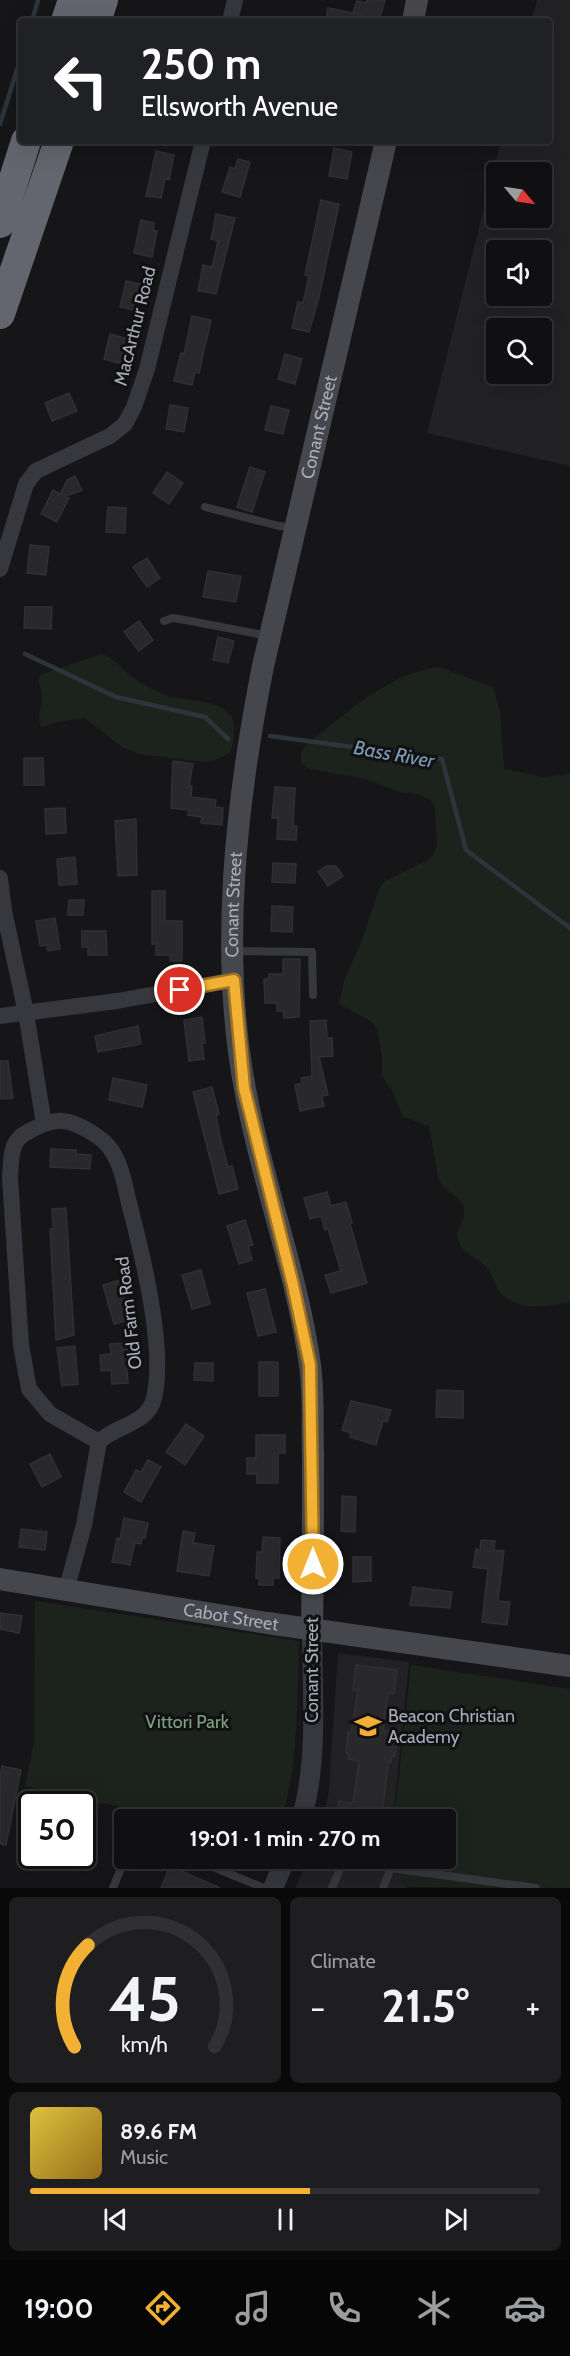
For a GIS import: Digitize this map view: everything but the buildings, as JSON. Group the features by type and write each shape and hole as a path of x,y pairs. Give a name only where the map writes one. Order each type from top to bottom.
{"highway":[{"path":"67,18 73,0"},
{"path":"97,18 103,0"},
{"path":"0,223 25,144"},
{"path":"0,314 58,144"}],"main road":[{"path":"414,18 417,0"},
{"name":"Conant Street","path":"312,1629 313,1495 310,1365 293,1285 244,1088 233,951 237,846 247,747 270,636 386,144"},
{"name":"Cabot Street","path":"0,1579 312,1629 570,1666"}],"street":[{"path":"231,18 235,0"},
{"name":"MacArthur Road","path":"0,569 26,484 36,471 110,435 124,423 134,406 147,369 202,144"},
{"path":"0,878 4,911 26,1013 44,1124 21,1133 11,1151 10,1178 21,1345 26,1375 30,1389 50,1414 99,1442 84,1525 66,1591"},
{"path":"0,1016 117,1001 234,980"},
{"name":"Old Farm Road","path":"44,1124 62,1120 80,1126 99,1138 111,1150 120,1167 141,1247 157,1364 154,1399 149,1411 140,1419 107,1434 99,1442"},
{"name":"Conant Street","path":"304,1809 311,1762 312,1629"},
{"path":"273,1888 281,1869"}],"lane":[{"path":"205,507 279,526 296,528"},
{"path":"164,621 179,619 270,636"},
{"path":"233,951 312,952 313,995"},
{"path":"113,1888 121,1869"},
{"path":"218,1869 264,1888"},
{"path":"332,1888 340,1869"},
{"path":"383,1888 392,1869"},
{"path":"399,1869 536,1888"}],"shaded area":[{"path":"537,0 570,0 570,466 427,433 486,200 486,228 552,228 552,162 496,162 500,144 552,144 552,18 532,18"},
{"name":"Beacon Christian Academy","path":"338,1653 409,1662 394,1809 325,1809 329,1790"},
{"path":"304,1869 398,1869 407,1888 295,1888"}],"green space":[{"path":"102,654 135,679 156,691 172,697 209,703 223,709 234,722 234,738 230,753 213,761 204,762 139,754 122,747 85,718 41,727 39,719 42,699 40,675"},
{"path":"439,667 493,687 500,712 504,769 544,777 570,774 570,1302 561,1304 533,1306 515,1303 500,1292 486,1267 462,1247 457,1234 462,1222 464,1207 462,1202 439,1181 429,1126 403,1117 392,1091 382,1076 382,1057 377,1029 372,1022 339,1004 345,977 361,943 379,889 384,882 426,861 433,855 437,845 435,807 430,800 418,794 400,792 365,779 310,769 302,764 301,754 311,741 371,695 403,677"},
{"name":"Vittori Park","path":"35,1601 299,1641 294,1754 284,1809 131,1809 102,1803 96,1805 96,1791 48,1791 25,1786 34,1742"},
{"path":"411,1665 570,1689 570,1888 406,1887 398,1869 456,1869 456,1809 395,1809"}],"waterway":[{"path":"33,18 38,0"},
{"path":"0,124 18,67"},
{"name":"Bass River","path":"25,654 116,697 205,717 228,739"},
{"name":"Bass River","path":"270,736 442,759 466,850 570,928"}],"place":[{"name":"Beacon Christian Academy","path":"368,1726"}],"route":[{"path":"180,990 234,980 244,1088 293,1285 310,1365 313,1564"}]}
